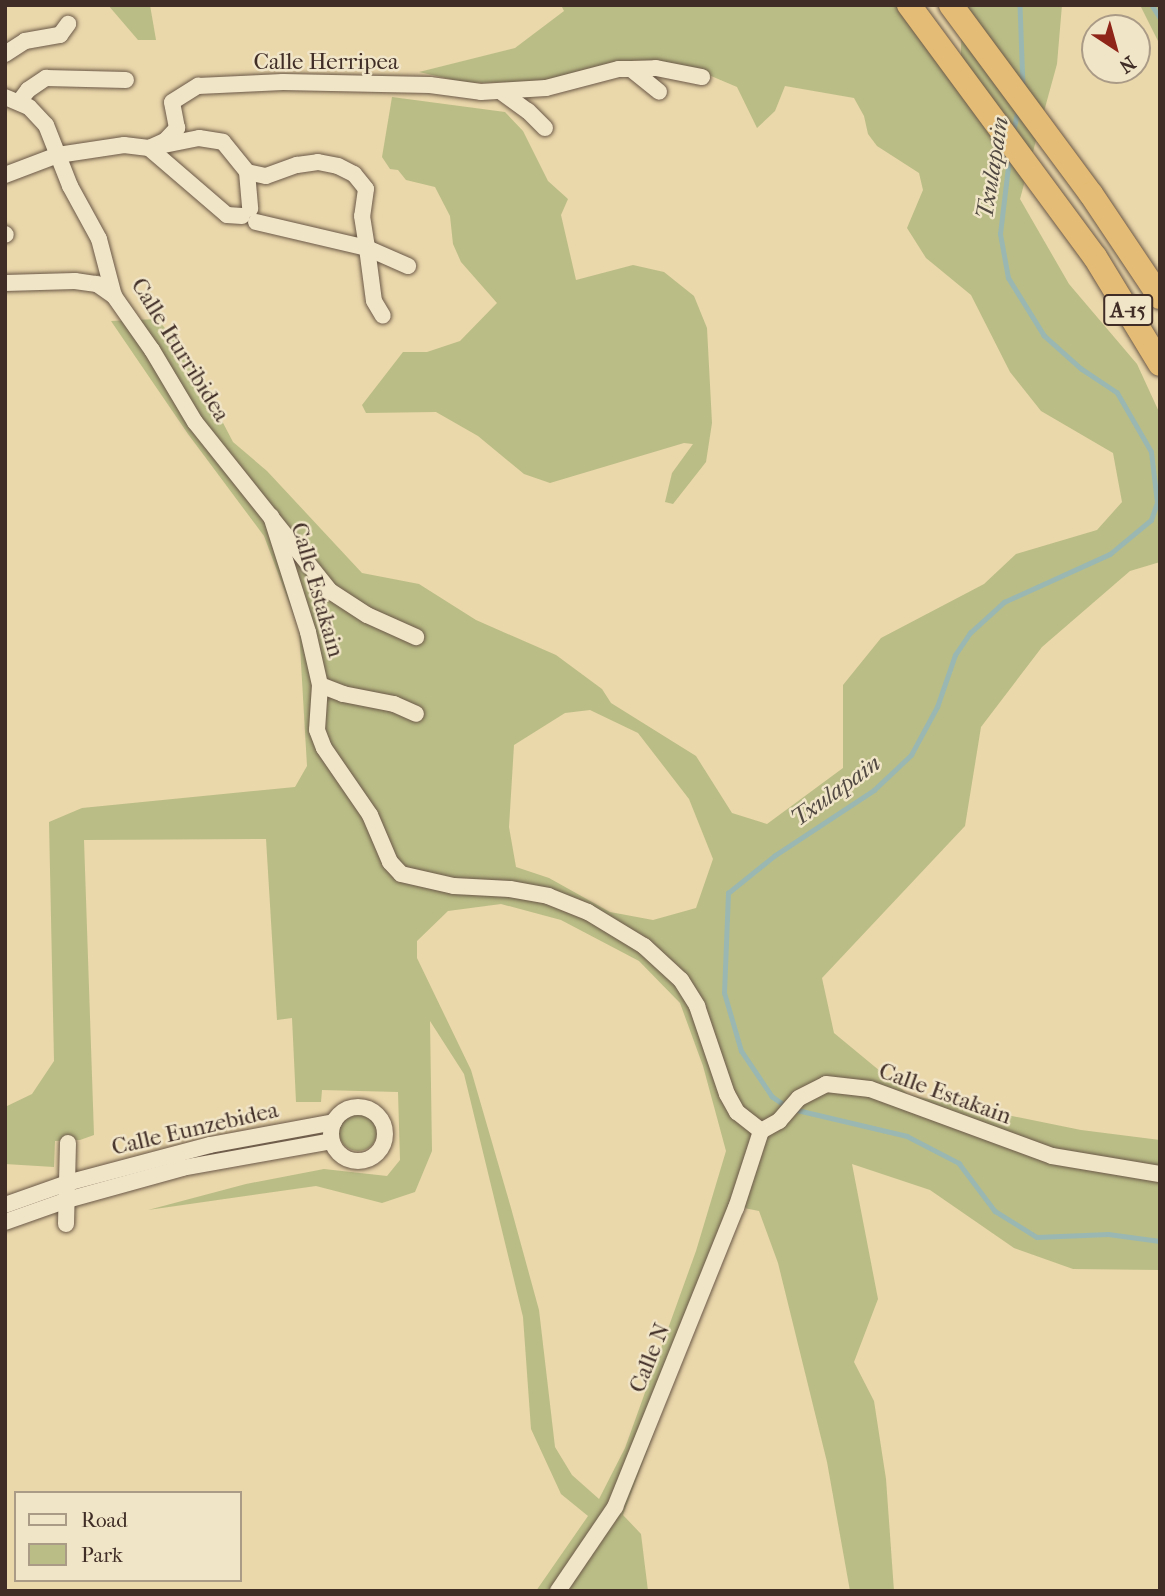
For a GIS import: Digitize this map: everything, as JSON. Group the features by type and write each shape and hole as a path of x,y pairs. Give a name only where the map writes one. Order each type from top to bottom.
{"highway":[{"name":"A-15","path":"909,5 1095,257 1160,364"},
{"name":"A-15","path":"952,6 1091,194 1160,297"}],"street":[{"path":"5,54 25,41 60,35 68,24"},
{"name":"Calle Herripea","path":"149,148 165,141 177,128 172,102 198,86 284,82 430,85 481,92 546,88 619,69 656,68 702,77"},
{"path":"631,69 659,92"},
{"path":"12,99 46,78 126,80"},
{"path":"499,90 545,128"},
{"name":"Calle Iturribidea","path":"12,99 29,107 46,125 70,186 99,239 114,296 152,350 195,422 330,591 367,615 416,636"},
{"path":"5,175 58,155 124,145 149,148 199,138 223,142 247,172 249,216"},
{"path":"149,148 227,215 249,216 366,248 408,266"},
{"path":"247,172 266,176 296,164 318,162 338,166 354,174 366,189 362,216 366,248 374,301 383,316"},
{"path":"5,283 75,281 97,284 114,296"},
{"name":"Calle Estakain","path":"271,516 308,632 320,685 317,730 324,748 370,816 390,862 401,874 454,886 510,889 548,896 588,912 644,946 681,980 705,1025 727,1094 737,1112 761,1131 779,1121 799,1098 826,1084 870,1089 1052,1156 1160,1174"},
{"path":"320,685 342,694 394,704 416,714"},
{"name":"Calle Eunzebidea","path":"5,1205 67,1192 182,1168 332,1141 342,1156 360,1161 377,1154 386,1137 381,1119 366,1108 350,1108 334,1122 210,1145 67,1192 5,1222"},
{"path":"332,1141 334,1122"},
{"name":"Calle N","path":"558,1591 615,1507 736,1208 761,1131"},
{"path":"66,1224 68,1143"}],"green space":[{"path":"108,5 150,5 156,40 138,40"},
{"path":"561,5 896,5 960,93 962,5 1062,5 1057,64 1020,199 1069,284 1137,364 1160,414 1160,562 1130,571 1042,647 981,727 965,826 822,978 834,1033 909,1095 1081,1130 1160,1140 1160,1270 1073,1269 1014,1248 930,1190 852,1164 878,1299 854,1362 874,1401 886,1479 894,1591 850,1591 827,1462 778,1263 759,1211 739,1207 623,1515 641,1534 648,1591 536,1591 588,1516 561,1494 531,1429 523,1317 464,1074 430,1021 432,1151 415,1192 382,1203 316,1186 148,1210 246,1184 324,1169 387,1176 400,1160 398,1092 322,1090 321,1102 296,1102 292,1018 277,1020 266,839 84,840 94,1135 80,1140 55,1141 54,1167 5,1164 5,1107 32,1094 54,1061 49,822 82,808 295,787 307,766 299,629 264,536 188,434 111,321 157,319 186,352 233,442 267,471 362,573 419,584 476,620 556,655 602,689 611,703 696,756 732,813 767,824 843,768 843,685 881,638 984,584 1016,554 1097,530 1122,502 1113,453 1041,411 1010,372 971,295 926,258 907,228 923,190 919,173 877,146 868,134 864,116 854,98 785,86 775,111 757,128 737,87 697,70 655,60 616,64 556,80 519,82 467,83 419,72 515,48 564,11","holes":["590,710 638,733 689,799 713,859 696,908 653,920 610,912 549,878 516,867 509,827 514,745 565,713","501,904 561,920 639,961 680,1003 703,1066 726,1151 696,1251 625,1448 599,1499 572,1475 555,1447 539,1310 511,1208 471,1070 417,958 417,941 448,911"]},
{"path":"1140,5 1160,5 1160,45 1151,27 1151,14 1144,14"},
{"path":"392,97 505,112 523,131 548,181 568,199 561,215 576,280 633,265 664,272 694,296 707,328 712,423 706,462 673,504 665,502 672,473 693,444 684,443 550,483 524,474 478,436 436,412 366,413 362,405 403,352 427,352 460,341 497,303 461,262 453,244 450,216 435,187 406,180 398,170 390,169 382,157"},
{"path":"358,1113 371,1119 377,1132 371,1145 358,1151 345,1145 339,1132 345,1119"}],"waterway":[{"name":"Txulapain","path":"1020,5 1023,87"},
{"path":"1152,5 1160,18"},
{"name":"Txulapain","path":"1013,132 1018,109"},
{"name":"Txulapain","path":"785,1106 772,1097 741,1051 724,993 728,893 774,856 874,790 911,755 937,707 955,655 970,633 1004,602 1110,554 1151,520 1157,503 1151,452 1117,393 1081,369 1044,336 1008,278 1000,234 1009,158"},
{"name":"Txulapain","path":"793,1109 907,1136 959,1163 995,1211 1037,1237 1108,1234 1160,1241"}]}
